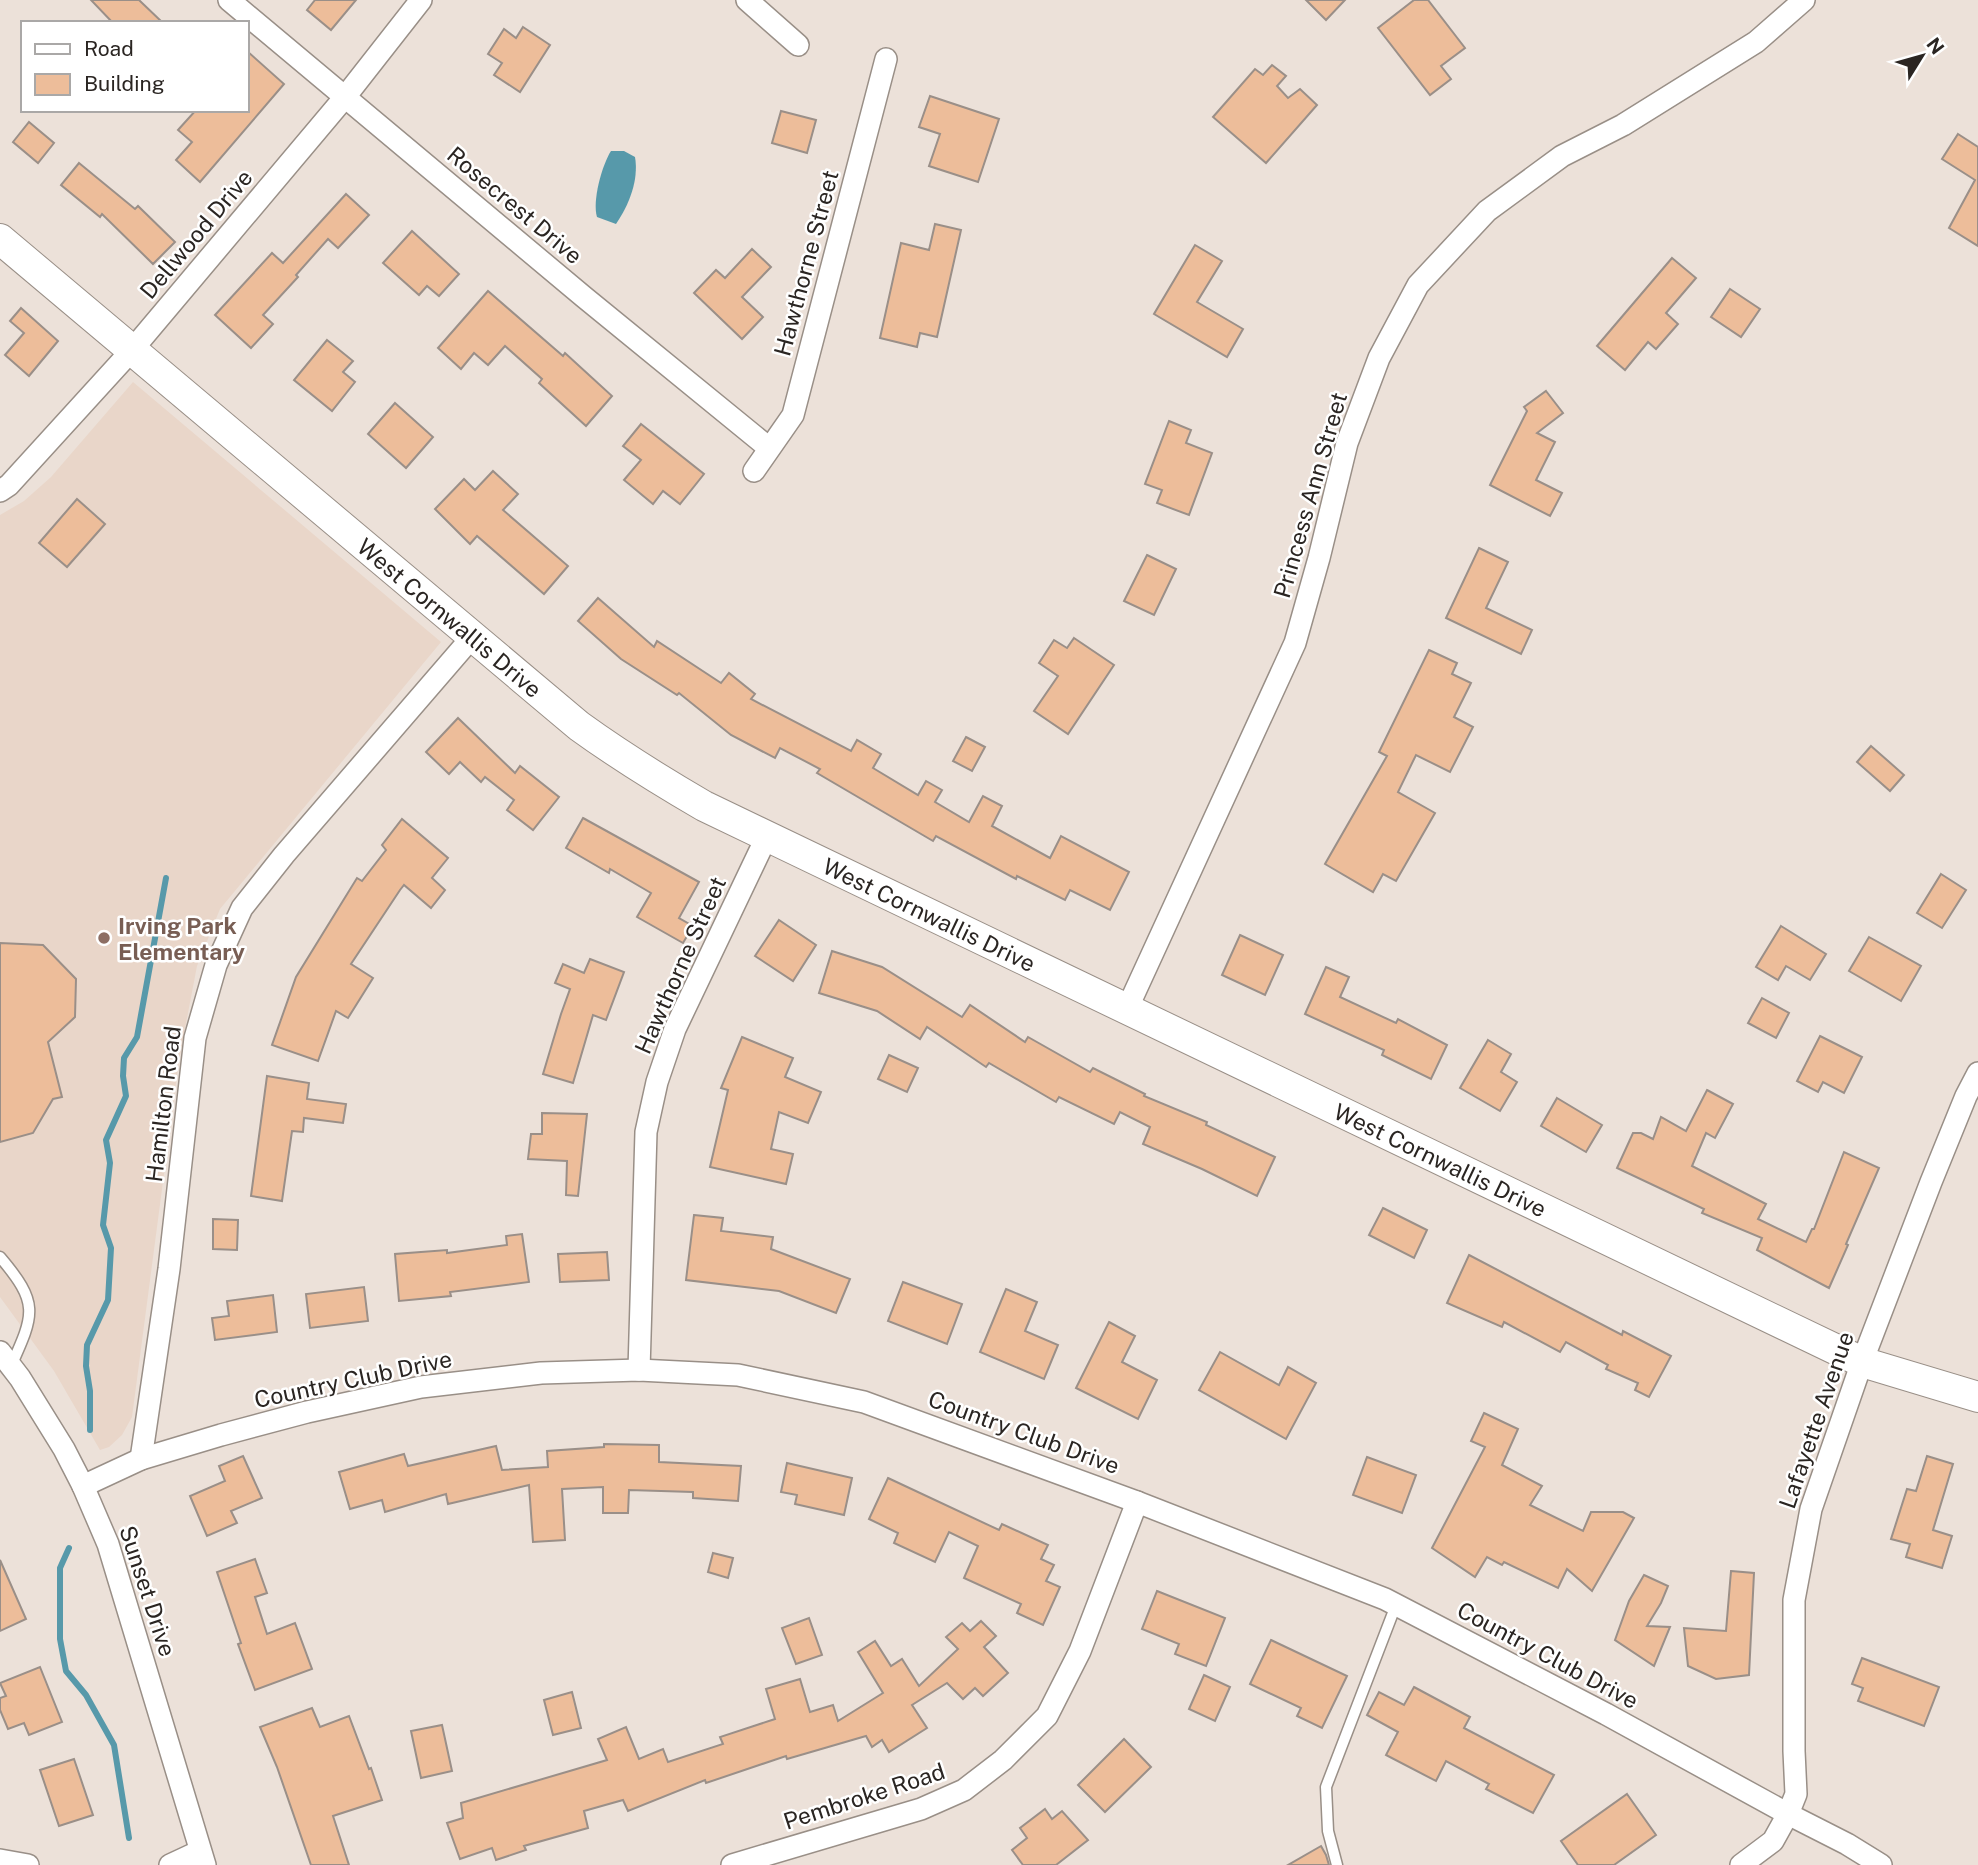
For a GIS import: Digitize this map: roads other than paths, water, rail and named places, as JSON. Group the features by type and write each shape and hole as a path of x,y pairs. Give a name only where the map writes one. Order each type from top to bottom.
{"street":[{"name":"Rosecrest Drive","path":"229,0 769,448"},
{"name":"Dellwood Drive","path":"0,491 9,485 132,350 345,97 421,0"},
{"path":"747,0 798,45"},
{"name":"Princess Ann Street","path":"1127,1009 1294,643 1319,558 1347,443 1379,358 1418,285 1487,211 1562,156 1623,125 1756,42 1804,0"},
{"name":"Hawthorne Street","path":"754,471 793,415 886,59"},
{"name":"West Cornwallis Drive","path":"0,239 579,726 617,753 704,806 1862,1362 1978,1397"},
{"name":"Hamilton Road","path":"141,1460 169,1269 195,1038 216,965 243,908 284,855 473,636"},
{"name":"Hawthorne Street","path":"639,1370 646,1132 657,1082 675,1029 767,835"},
{"name":"Lafayette Avenue","path":"1741,1865 1773,1840 1796,1794 1794,1600 1811,1509 1862,1362 1931,1182 1978,1073"},
{"name":"Sunset Drive","path":"5,1359 64,1449 108,1544 202,1858"},
{"name":"Country Club Drive","path":"83,1486 141,1460 221,1435 421,1387 541,1373 639,1370 738,1375 864,1402 1137,1502 1396,1605 1606,1714 1881,1865"},
{"name":"Pembroke Road","path":"732,1865 921,1809 964,1790 1003,1760 1047,1716 1080,1651 1137,1502"},
{"path":"170,1865 202,1858"},
{"path":"0,1860 28,1865"}],"lane":[{"path":"0,1257 20,1280 30,1302 27,1330 5,1359"},
{"path":"1337,1865 1328,1831 1326,1787 1396,1605"}],"water":[{"path":"611,151 624,151 635,157 636,166 632,192 616,224 597,217 596,210 599,183"}],"waterway":[{"path":"90,1430 87,1345 108,1300 111,1248 103,1225 110,1163 106,1140 126,1096 124,1058 137,1037 166,878"},
{"path":"69,1548 60,1568 60,1639 66,1671 86,1695 114,1745 129,1838"}],"place":[{"name":"Irving Park Elementary","path":"104,938"}]}
